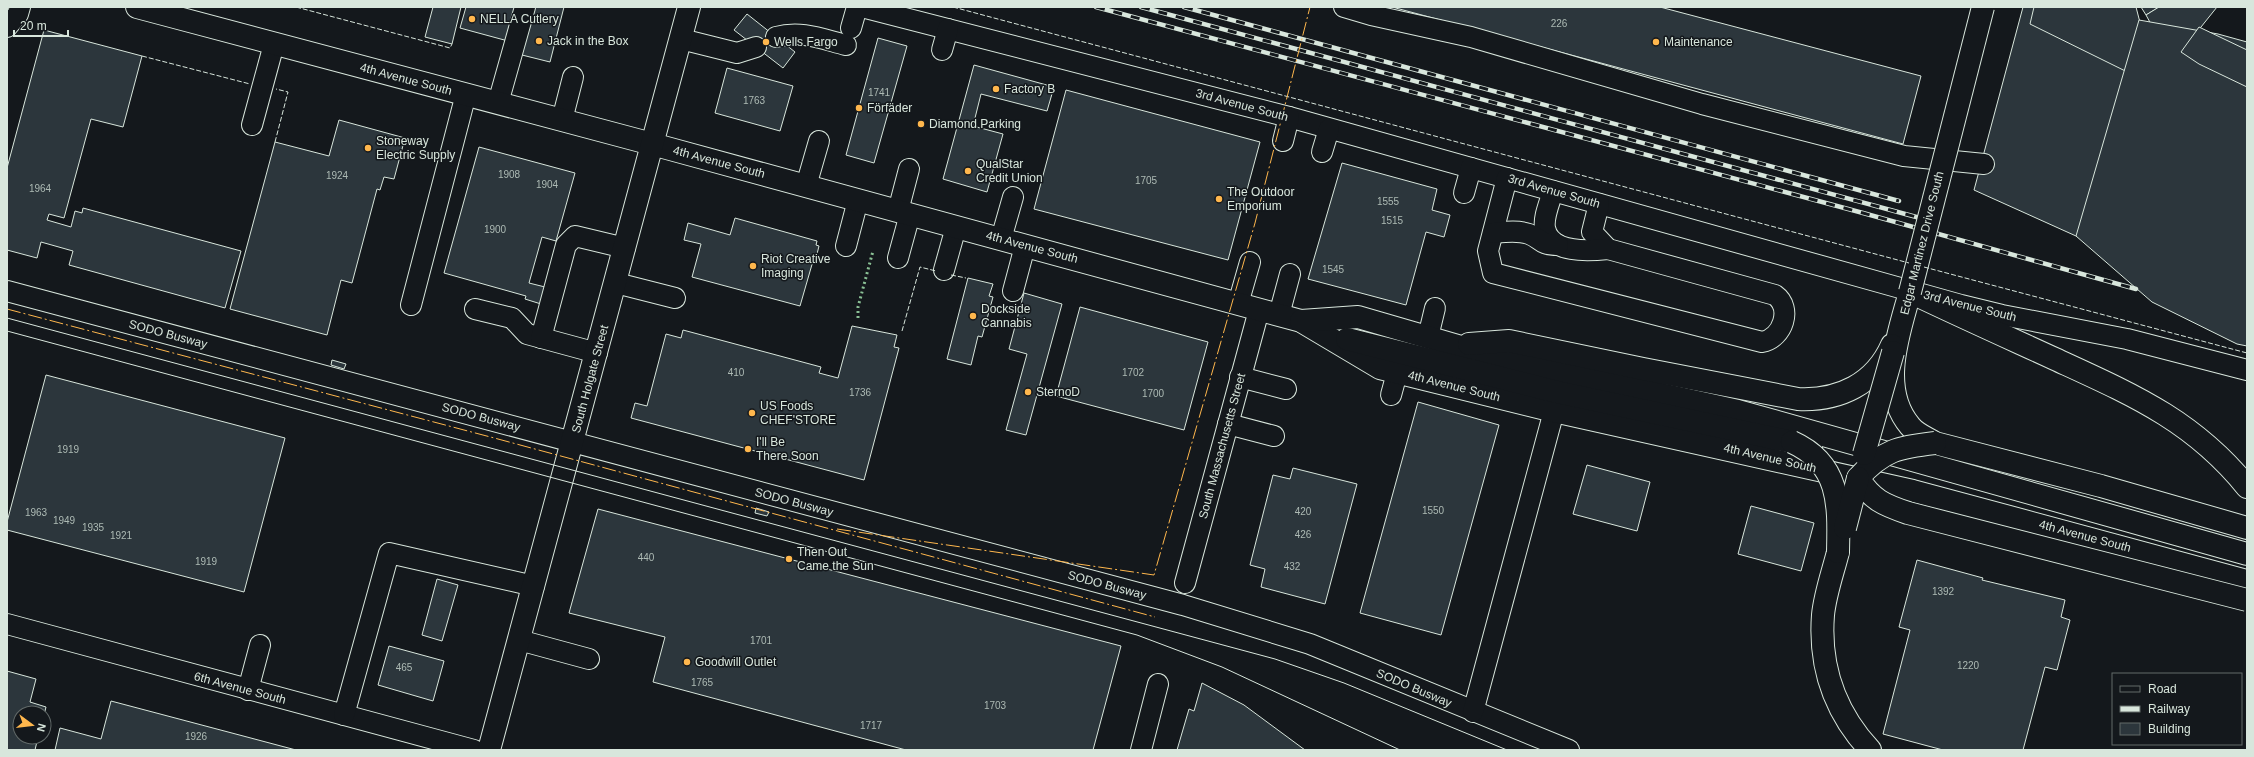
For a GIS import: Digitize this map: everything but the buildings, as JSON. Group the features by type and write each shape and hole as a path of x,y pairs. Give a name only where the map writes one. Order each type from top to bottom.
{"main road":[{"name":"4th Avenue South","path":"137,7 169,11 274,44 652,144 1301,321 1380,368 1397,373 1554,411 1913,490 2247,580"},
{"name":"South Holgate Street","path":"489,750 616,283 689,7"},
{"name":"Edgar Martinez Drive South","path":"1838,552 1910,292 1983,7"},
{"path":"1910,292 2154,406 2198,437 2218,455 2247,487"},
{"name":"4th Avenue South","path":"1301,321 1358,317 1506,360 1738,411 2247,554"},
{"path":"1301,321 1350,340 1384,350 1557,392 1845,453 1864,454"},
{"path":"1453,345 1509,341 1651,371 1798,399 1814,400 1843,393 1869,378 1888,354 1900,326"},
{"path":"1893,352 1895,393 1903,415 1916,432 1936,443 2101,486 2247,528"},
{"path":"1792,442 1807,450 1819,460 1832,481 1837,504 1838,552 1823,613 1822,641 1825,669 1832,692 1841,710 1854,732 1870,750"},
{"path":"1936,443 1914,445 1878,457 1858,478 1874,498 1886,505 1908,513 2247,600"}],"street":[{"path":"7,27 18,14 20,7"},
{"path":"498,103 525,7"},
{"path":"776,37 789,34 802,34 848,37 857,7"},
{"name":"3rd Avenue South","path":"862,7 1289,117 1969,307 2127,339 2247,370"},
{"path":"1344,7 1371,15 1471,37 1702,104 1904,156 1984,164"},
{"path":"942,50 948,29"},
{"path":"681,39 737,53 756,47"},
{"path":"252,125 274,44"},
{"path":"562,120 573,77"},
{"path":"411,305 466,94"},
{"path":"1283,141 1289,117"},
{"path":"1322,152 1329,128"},
{"path":"806,186 819,141"},
{"path":"1464,193 1471,168"},
{"path":"898,258 909,169"},
{"path":"1493,233 1510,232 1529,234 1548,245 1558,245 1583,251 1608,250 1775,295 1780,299 1784,307 1780,331 1770,341 1762,342 1493,273 1488,252 1507,178"},
{"path":"1553,191 1545,229 1558,245"},
{"path":"1001,239 1013,197"},
{"path":"846,246 858,200"},
{"path":"1599,204 1592,232 1608,250"},
{"path":"944,270 956,226"},
{"path":"541,338 566,245 576,236 625,248"},
{"path":"1013,291 1026,246"},
{"path":"1250,262 1259,310"},
{"path":"1259,310 1290,274"},
{"path":"616,283 674,298"},
{"name":"SODO Busway","path":"7,291 1183,604 1310,644 1569,750"},
{"path":"1428,337 1435,308"},
{"path":"475,309 512,318 527,334 597,353"},
{"name":"South Massachusetts Street","path":"1186,583 1259,310"},
{"path":"1391,395 1397,373"},
{"path":"1240,377 1286,389"},
{"path":"1473,712 1554,411"},
{"path":"1228,424 1274,436"},
{"path":"344,715 389,553 534,586"},
{"name":"6th Avenue South","path":"7,624 474,750"},
{"path":"519,640 589,659"},
{"path":"248,690 260,645"},
{"path":"1141,750 1158,684"}],"tram line":[{"path":"7,318 1275,659 1344,683 1507,750"},
{"path":"7,331 1137,635 1222,667 1400,750"}],"railway":[{"path":"1096,7 1863,213 2136,289"},
{"path":"1141,7 1920,218"},
{"path":"1184,7 1899,201"}],"hedge":[{"path":"858,318 858,307 873,251"}],"fence":[{"path":"296,7 450,48 452,44"},
{"path":"953,7 1909,263"},
{"path":"142,56 250,84"},
{"path":"275,142 288,92 276,89"},
{"path":"902,331 920,267 936,271"},
{"path":"1924,267 2247,353"},
{"path":"951,275 966,278"}],"power":[{"path":"837,529 1154,575 1255,223 1310,7"},
{"path":"7,309 498,439 1155,617"}],"place":[{"name":"NELLA Cutlery","path":"472,19"},
{"name":"Jack in the Box","path":"539,41"},
{"name":"Wells Fargo","path":"766,42"},
{"name":"Maintenance","path":"1656,42"},
{"name":"Factory B","path":"996,89"},
{"name":"Förfäder","path":"859,108"},
{"name":"Diamond Parking","path":"921,124"},
{"name":"Stoneway Electric Supply","path":"368,148"},
{"name":"QualStar Credit Union","path":"968,171"},
{"name":"The Outdoor Emporium","path":"1219,199"},
{"name":"Riot Creative Imaging","path":"753,266"},
{"name":"Dockside Cannabis","path":"973,316"},
{"name":"SternoD","path":"1028,392"},
{"name":"US Foods CHEF'STORE","path":"752,413"},
{"name":"I'll Be There Soon","path":"748,449"},
{"name":"Then Out Came the Sun","path":"789,559"},
{"name":"Goodwill Outlet","path":"687,662"}]}
